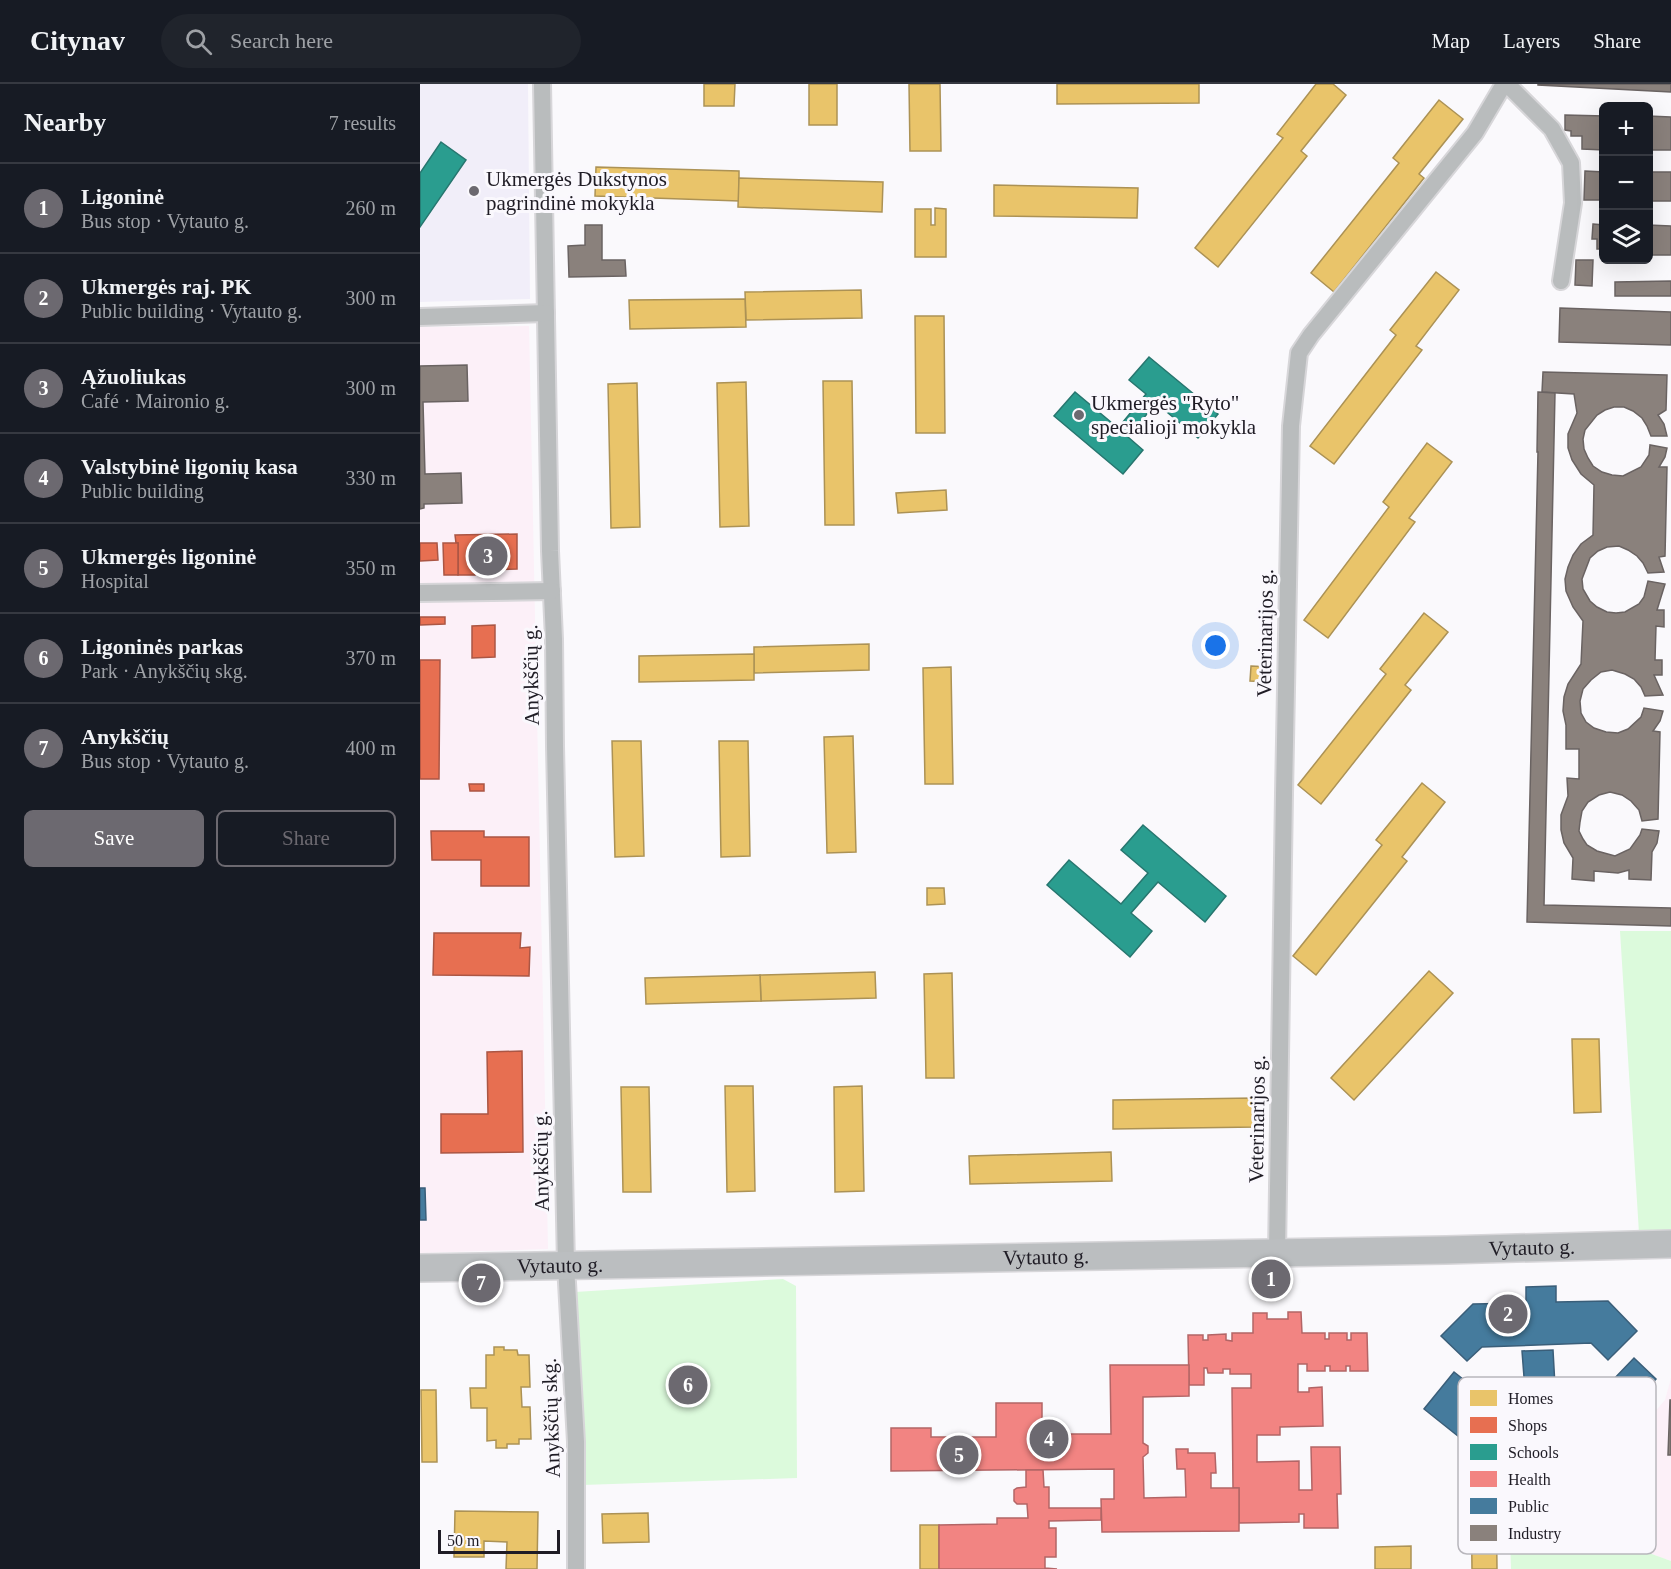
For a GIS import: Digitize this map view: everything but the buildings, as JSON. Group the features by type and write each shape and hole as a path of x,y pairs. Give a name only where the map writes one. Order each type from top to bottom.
{"main road":[{"name":"Vytauto g.","path":"420,1268 1671,1244"}],"street":[{"name":"Anykščių g.","path":"542,84 566,1265"},
{"path":"1506,84 1552,129 1571,164 1573,203 1560,280"},
{"name":"Veterinarijos g.","path":"1277,1253 1291,438 1299,353 1311,335 1475,133 1506,84"},
{"path":"420,317 546,313"},
{"path":"420,593 552,591"},
{"name":"Anykščių skg.","path":"566,1265 576,1442 576,1569"}],"shaded area":[{"name":"Ukmergės Dukstynos pagrindinė mokykla","path":"420,84 528,84 530,299 420,302"},
{"path":"529,326 548,1249 420,1253 420,327"},
{"path":"1671,1378 1671,1561 1652,1554 1656,1554 1656,1411 1665,1400"}],"green space":[{"path":"1620,931 1671,931 1671,1232 1639,1233"},
{"path":"783,1279 796,1286 797,1478 582,1485 575,1292"},
{"path":"1510,1554 1652,1554 1671,1561 1671,1569 1511,1569"}],"place":[{"name":"Ukmergės Dukstynos pagrindinė mokykla","path":"474,191"},
{"name":"Ukmergės \"Ryto\" specialioji mokykla","path":"1079,415"},
{"name":"Ąžuoliukas","path":"488,556"},
{"name":"Ligoninė","path":"1271,1279"},
{"name":"Anykščių","path":"481,1283"},
{"name":"Ukmergės raj. PK","path":"1508,1314"},
{"name":"Ligoninės parkas","path":"688,1385"},
{"name":"Valstybinė ligonių kasa","path":"1049,1439"},
{"name":"Ukmergės ligoninė","path":"959,1455"}]}
